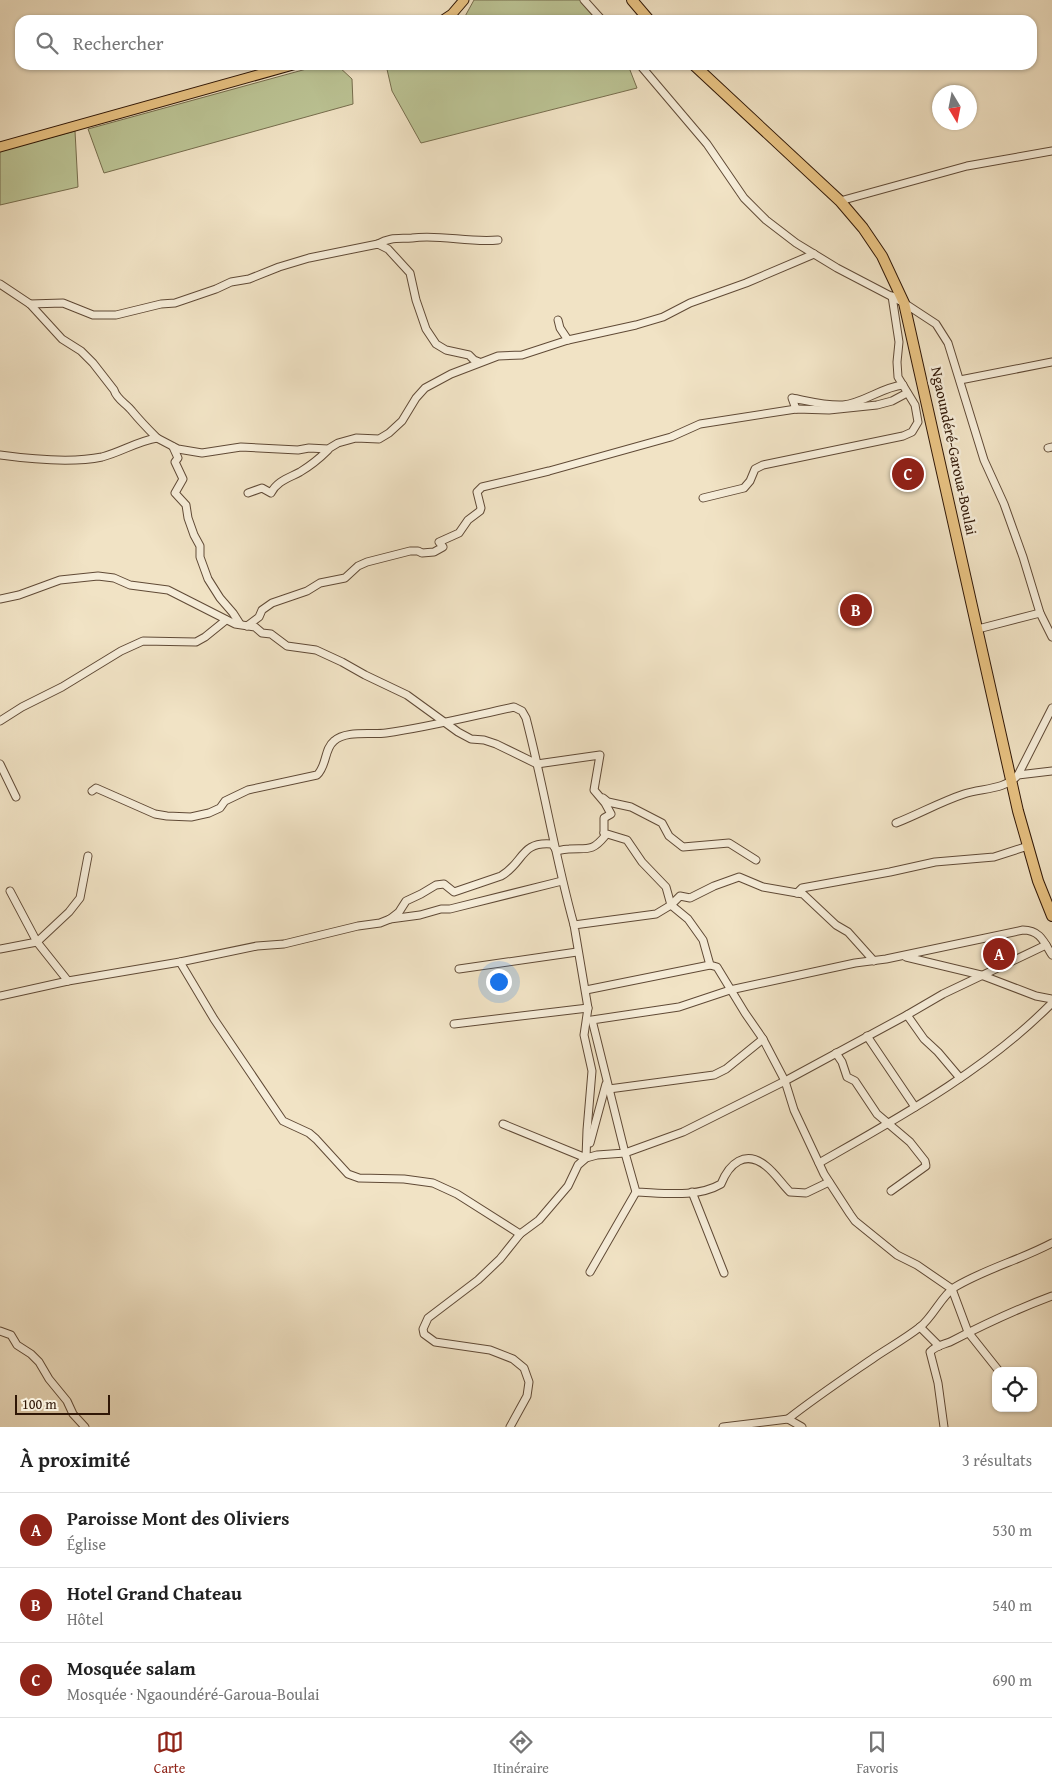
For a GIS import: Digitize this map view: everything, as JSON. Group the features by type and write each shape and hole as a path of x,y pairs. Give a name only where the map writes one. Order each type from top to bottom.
{"highway":[{"path":"632,0 645,15"},
{"name":"Ngaoundéré-Garoua-Boulai","path":"699,70 840,201 863,228 882,256 904,302 978,629 1015,779 1028,846 1038,881 1052,916"}],"main road":[{"path":"450,15 464,0"},
{"path":"0,147 275,70"}],"street":[{"path":"584,0 598,15"},
{"path":"644,70 707,144 744,198 766,220 814,254 837,268 904,302 936,324 948,343 984,460 1004,504 1024,557 1040,613 1052,637"},
{"path":"840,201 966,166 1052,151"},
{"path":"30,304 63,304 93,315 116,315 161,304 175,303 231,282 249,279 279,267 309,258 378,244 386,239 421,236 482,242 498,240"},
{"path":"378,244 388,249 410,273 416,300 426,329 436,344 446,350 469,355 479,362"},
{"path":"248,493 262,488 271,493 275,486 308,467 328,449 338,443 356,438 380,439 402,421 416,398 425,388 438,380 479,362 498,356 522,355 568,340 663,317 690,303 746,283 814,254"},
{"path":"0,284 30,304 62,339 81,351 144,426 157,438 173,447 187,452 202,453 241,447 279,450 328,449"},
{"path":"703,498 744,488 750,481 755,469 763,465 903,436 912,432 918,422 915,405 898,377 899,342 892,296"},
{"path":"558,320 560,328 568,340"},
{"path":"960,380 1052,362"},
{"path":"796,409 792,398 844,405 891,386 903,385"},
{"path":"244,625 259,617 262,610 272,603 307,591 320,583 344,578 358,566 367,562 410,551 428,553 441,549 443,547 439,542 459,533 468,520 480,510 477,492 482,487 549,471 671,437 700,424 796,409 829,410 878,405 892,401 907,393"},
{"path":"0,455 73,460 102,457 139,442 157,438"},
{"path":"173,447 178,458 175,462 183,479 175,494 186,505 188,518 201,549 200,558 208,579 220,598 244,625"},
{"path":"0,599 19,595 60,580 98,576 114,578 130,585 168,590 226,620 255,627 262,633 271,634 286,646 316,650 342,662 407,695 471,739 484,740 496,744 537,764 600,755 594,790 611,814 604,818 605,836 594,847 589,849 567,848 557,850"},
{"path":"978,629 1040,613"},
{"path":"0,721 22,707 62,687 121,651 143,641 196,642 226,620"},
{"path":"92,791 96,788 155,814 191,817 220,808 225,801 248,790 317,775 323,767 331,745 335,740 346,736 386,733 514,707 522,711 526,718 557,850 586,990 588,1008 584,1035 592,1071 586,1158"},
{"path":"1015,779 1052,708"},
{"path":"0,764 16,797"},
{"path":"896,823 919,814 931,806 966,793 985,790 1015,779 1052,771"},
{"path":"597,793 608,802 631,807 662,823 669,836 683,847 728,843 756,860"},
{"path":"604,833 627,840 642,862 666,887 672,905 688,919 703,940 710,965"},
{"path":"390,919 399,912 406,901 436,885 444,884 454,892 467,889 508,872 528,848 534,845 541,843 552,844 557,850"},
{"path":"797,893 802,888 930,863 994,857 1028,846"},
{"path":"0,949 37,942 69,912 80,898 88,856"},
{"path":"574,925 656,914 672,905 680,896 690,898 714,886 739,877 763,887 803,894 808,897 836,924 848,932 874,961"},
{"path":"0,996 68,981 180,962 257,946 284,944 358,926 380,923 390,919 450,909 562,881"},
{"path":"10,892 37,942 68,981"},
{"path":"590,1272 636,1192 592,1020 679,1007 730,990 1023,930 1032,930 1038,934 1052,955"},
{"path":"510,1427 527,1396 530,1382 524,1368 513,1359 490,1350 435,1342 426,1336 424,1329 428,1318 478,1280 500,1259 520,1234 538,1220 568,1186 578,1165 586,1158 608,1153 625,1153 683,1132 785,1081 943,994 1046,945"},
{"path":"459,969 577,952"},
{"path":"903,956 981,975 1036,996 1052,999"},
{"path":"180,962 214,1019 283,1121 316,1139 348,1174 359,1178 404,1179 433,1183 457,1194 520,1234"},
{"path":"586,990 710,965 716,967 763,1039 785,1081 794,1110 819,1163 829,1182 855,1221 897,1255 926,1270 952,1288 968,1332 997,1367"},
{"path":"819,1163 915,1107 960,1078 1004,1045 1052,1003"},
{"path":"454,1024 588,1008"},
{"path":"907,1015 924,1039 960,1078"},
{"path":"867,1036 915,1107"},
{"path":"609,1090 714,1075 726,1069 763,1039"},
{"path":"836,1053 842,1062 847,1077 855,1081 877,1114 910,1142 926,1163 926,1166 892,1191"},
{"path":"586,1158 606,1089 606,1078"},
{"path":"503,1124 586,1158"},
{"path":"636,1192 712,1190 721,1184 732,1164 744,1159 756,1160 766,1166 790,1192 806,1193 829,1182"},
{"path":"692,1192 724,1272"},
{"path":"723,1427 788,1419 920,1327 936,1311 952,1288 988,1270 1016,1260 1052,1243"},
{"path":"944,1427 938,1383 930,1352 934,1347 1052,1296"},
{"path":"920,1327 940,1346"},
{"path":"0,1331 11,1336 17,1346 31,1354 39,1362 49,1379 67,1402 73,1414 85,1427"},
{"path":"788,1419 802,1427"}],"green space":[{"path":"474,0 586,0 596,15 466,15"},
{"path":"303,70 342,70 352,79 353,104 104,173 88,129"},
{"path":"387,70 630,70 637,88 421,143 392,91"},
{"path":"75,131 78,187 0,205 0,151"}],"place":[{"name":"Mosquée salam","path":"908,474"},
{"name":"Hotel Grand Chateau","path":"856,610"},
{"name":"Paroisse Mont des Oliviers","path":"999,954"}]}
